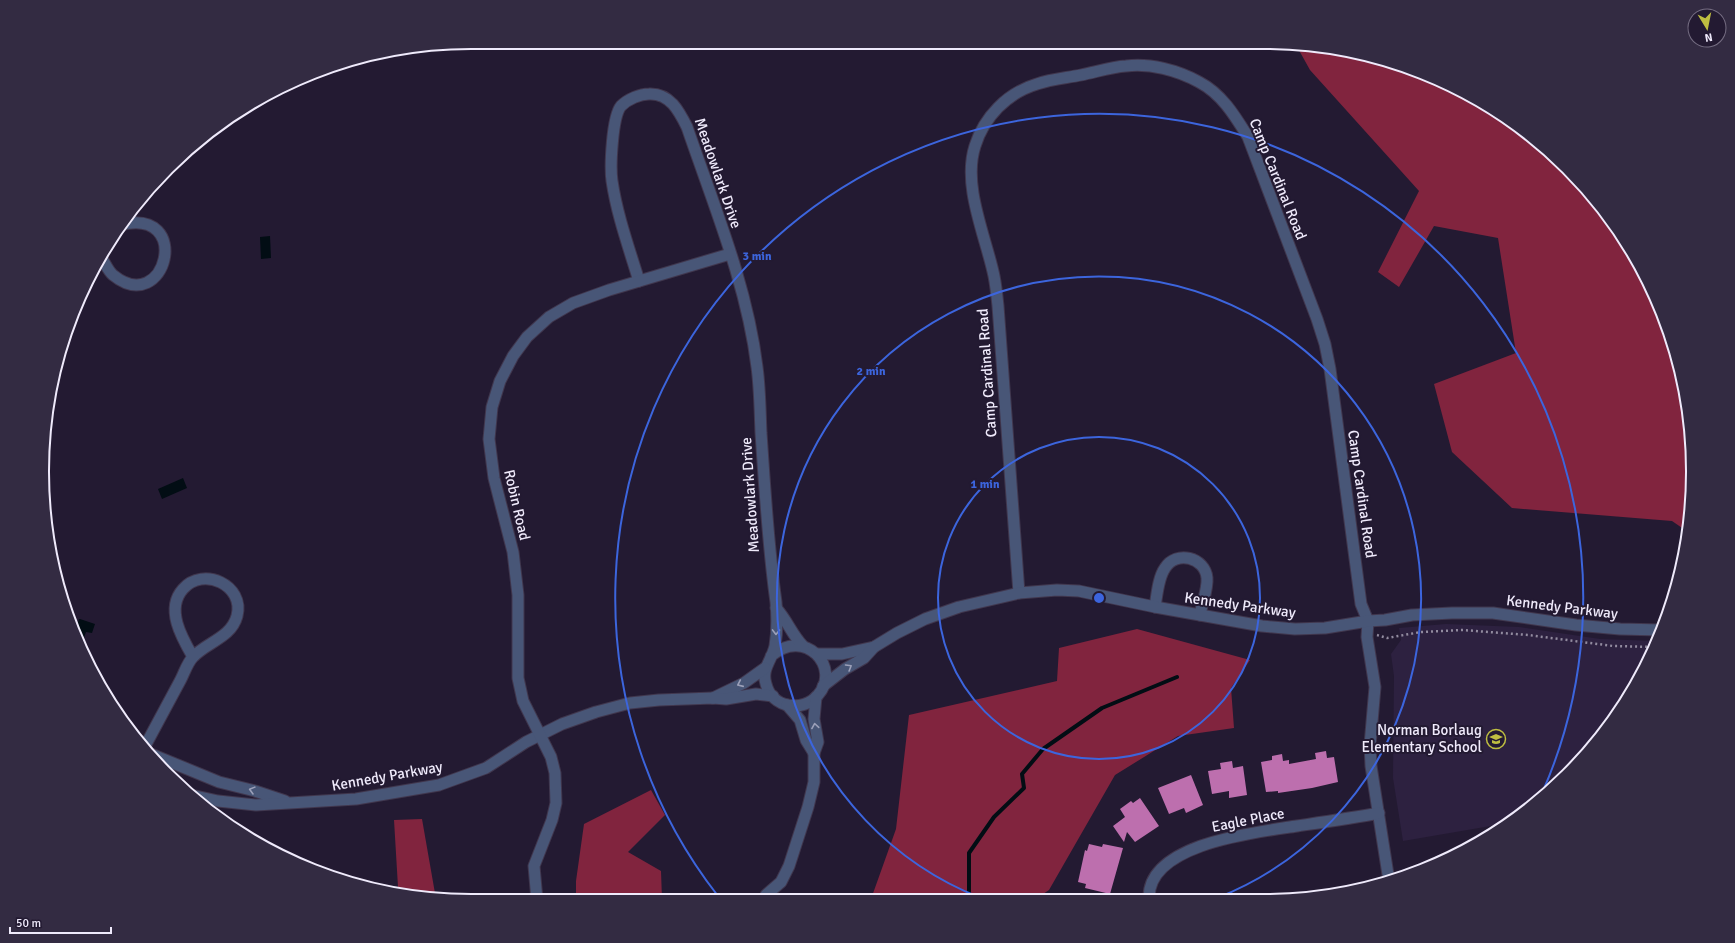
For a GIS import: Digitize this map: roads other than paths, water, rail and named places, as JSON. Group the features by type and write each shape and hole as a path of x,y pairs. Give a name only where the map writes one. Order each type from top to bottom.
{"street":[{"name":"Camp Cardinal Road","path":"1019,593 998,306 994,277 972,187 972,168 975,147 982,129 994,110 1013,95 1036,84 1126,66 1148,66 1174,71 1199,82 1219,96 1234,114 1248,137 1317,319 1325,344 1330,369 1361,604 1368,621 1367,637 1374,687 1370,745 1371,766 1388,875"},
{"name":"Meadowlark Drive","path":"639,281 611,180 615,121 621,107 634,97 649,94 666,97 678,108 687,127 742,293 757,367 769,557 776,608 775,647 771,656"},
{"path":"105,263 112,275 124,282 136,285 148,282 159,274 164,262 166,250 162,238 154,228 144,223 130,223"},
{"name":"Robin Road","path":"536,894 534,866 552,820 556,803 555,773 551,757 523,701 518,678 518,595 513,552 494,478 489,439 492,407 500,381 513,356 527,337 549,317 573,303 639,281 730,254"},
{"path":"1155,607 1161,576 1165,567 1173,560 1183,557 1192,558 1204,569 1207,577 1200,615"},
{"path":"147,742 192,657 223,636 232,627 237,616 237,601 230,590 220,581 208,579 194,581 183,589 176,599 174,616 192,657"},
{"name":"Kennedy Parkway","path":"823,686 845,669 864,658 874,647 897,633 925,619 959,607 1019,593 1057,590 1079,591 1155,607 1262,626 1295,629 1325,628 1412,615 1452,612 1493,613 1576,625 1620,629 1655,630"},
{"name":"Meadowlark Drive","path":"776,608 782,615 795,638 803,646"},
{"path":"787,705 803,705 816,697 823,686 826,673 823,663 817,654 803,646 787,646 778,650 771,656 766,668 765,683 773,696 787,705 800,720 806,740 814,753"},
{"name":"Kennedy Parkway","path":"817,654 842,654 874,647"},
{"name":"Kennedy Parkway","path":"713,698 744,683 766,668"},
{"name":"Kennedy Parkway","path":"203,798 218,801 256,805 356,799 439,784 486,768 540,735 562,724 596,712 630,703 659,700 726,699 756,694 773,696"},
{"path":"767,894 781,882 789,866 808,807 814,782 814,753 818,742 814,719 816,697"},
{"name":"Kennedy Parkway","path":"162,759 219,782 255,791 289,803"},
{"name":"Eagle Place","path":"1149,894 1149,888 1156,874 1175,858 1202,845 1231,836 1379,813"}],"waterway":[{"path":"969,894 969,853 994,817 1024,788 1022,774 1043,749 1102,708 1177,677"}],"place":[{"name":"Norman Borlaug Elementary School","path":"1496,739"}]}
